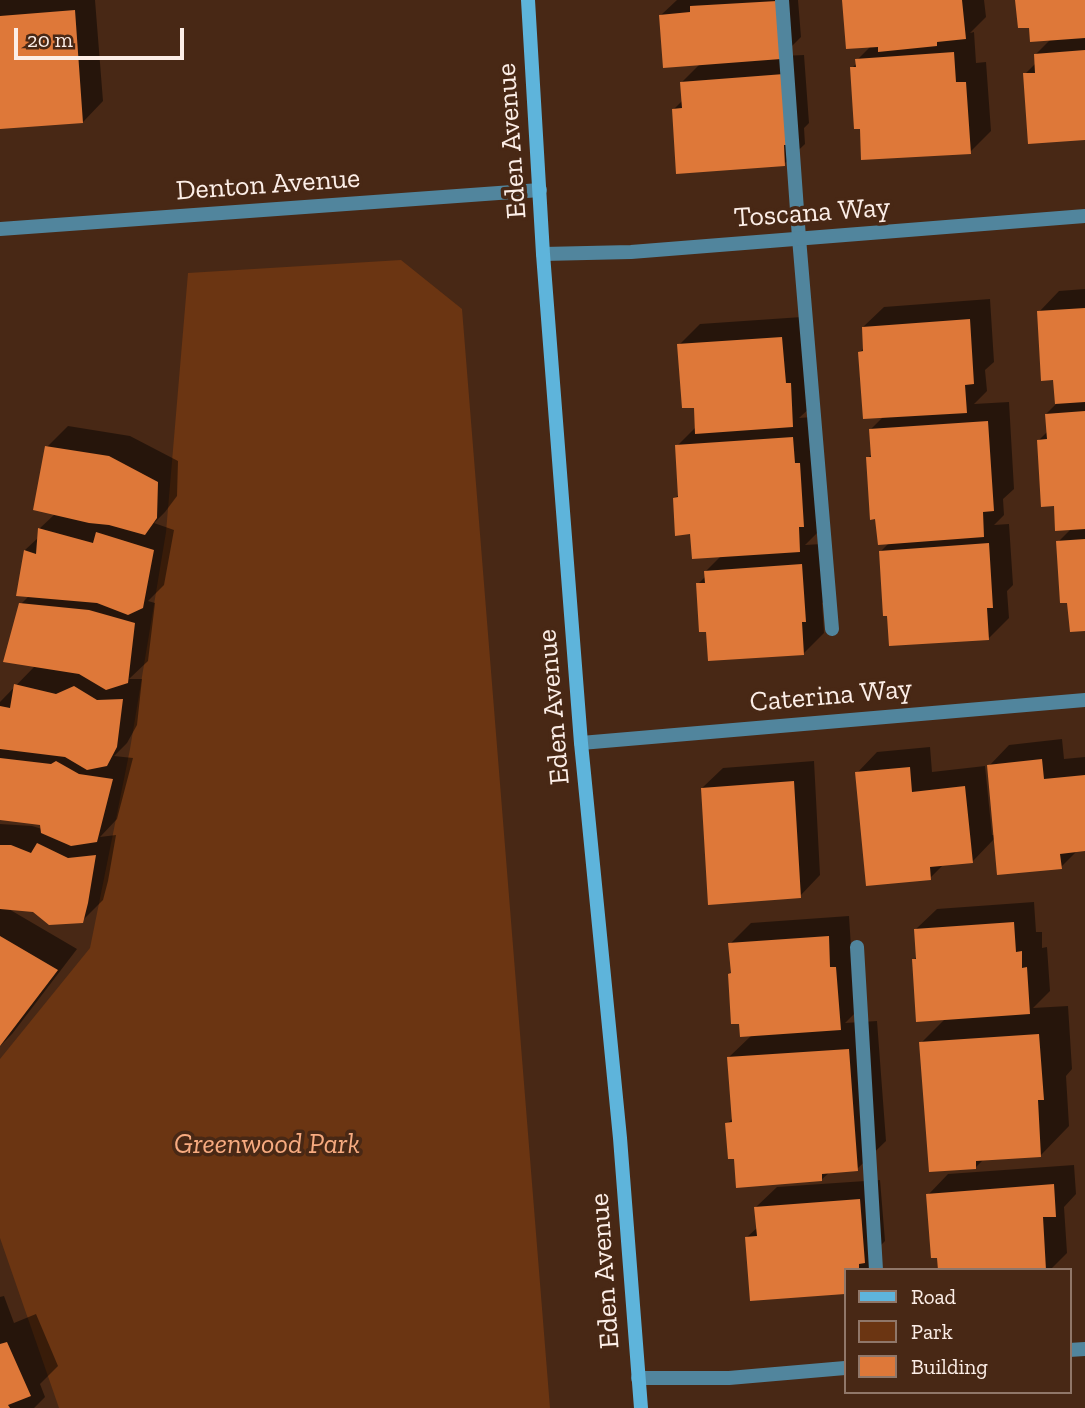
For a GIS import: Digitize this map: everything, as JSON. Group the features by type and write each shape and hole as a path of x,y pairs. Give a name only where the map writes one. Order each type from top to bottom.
{"street":[{"name":"Eden Avenue","path":"528,0 543,254 581,743 618,1125 641,1408"},
{"path":"782,0 832,629"},
{"name":"Denton Avenue","path":"0,229 540,190"},
{"name":"Toscana Way","path":"543,254 631,252 1085,216"},
{"name":"Caterina Way","path":"581,743 1085,700"},
{"path":"856,947 876,1268"},
{"path":"638,1378 729,1378 844,1368"}],"green space":[{"name":"Greenwood Park","path":"401,260 462,309 550,1408 59,1408 0,1238 0,1059 90,948 130,749 166,532 188,273"}],"building":[{"path":"842,0 962,0 966,39 937,42 937,46 878,52 878,47 846,49"},
{"path":"1015,0 1085,0 1085,38 1030,42 1029,28 1018,28"},
{"path":"777,1 781,59 663,68 659,15 690,12 690,6"},
{"path":"75,10 83,123 0,129 0,16"},
{"path":"1085,50 1085,140 1028,144 1023,73 1035,73 1034,54"},
{"path":"954,52 956,82 966,82 971,154 861,160 860,129 854,129 850,67 856,67 855,59"},
{"path":"784,74 789,145 784,145 785,166 676,174 672,109 682,108 680,82"},
{"path":"1085,308 1085,402 1055,404 1053,380 1041,381 1037,311"},
{"path":"970,319 974,384 965,385 967,413 863,419 858,352 863,351 862,327"},
{"path":"782,337 786,383 791,383 793,427 695,434 694,408 682,408 677,344"},
{"path":"1085,411 1085,529 1055,531 1054,506 1041,507 1037,440 1047,439 1045,414"},
{"path":"988,421 994,511 983,512 984,537 878,545 875,519 870,520 866,457 871,457 869,429"},
{"path":"793,437 795,463 800,463 804,527 799,527 800,552 692,559 690,534 675,536 673,498 678,497 675,445"},
{"path":"45,446 109,456 158,482 157,518 145,535 33,510"},
{"path":"38,528 93,543 96,532 154,550 143,608 128,615 97,603 16,596 24,550 36,554"},
{"path":"1085,539 1085,631 1070,632 1067,603 1060,603 1056,541"},
{"path":"989,543 993,608 987,608 989,640 889,646 887,616 883,616 879,551"},
{"path":"802,564 806,622 802,622 804,655 708,661 706,632 699,632 696,583 705,583 704,571"},
{"path":"19,603 89,610 135,623 128,683 106,690 79,674 3,662"},
{"path":"14,684 56,694 74,686 97,700 123,699 117,747 107,766 87,770 65,757 0,749 0,706 10,708"},
{"path":"0,758 51,764 56,761 79,774 113,779 97,842 71,846 41,833 40,825 0,820"},
{"path":"1042,759 1044,779 1085,775 1085,851 1060,854 1062,869 997,875 987,765"},
{"path":"910,767 912,792 965,786 973,863 930,867 931,880 866,886 855,772"},
{"path":"794,781 801,898 708,905 701,788"},
{"path":"37,843 68,858 96,855 83,923 49,925 33,912 0,909 0,845 11,845 31,853"},
{"path":"1014,922 1016,952 1022,951 1022,968 1027,967 1030,1014 916,1022 912,959 916,959 914,929"},
{"path":"0,936 58,970 0,1046"},
{"path":"829,936 830,967 836,967 841,1030 740,1037 739,1024 731,1024 728,943"},
{"path":"1039,1034 1044,1100 1038,1100 1041,1157 976,1161 976,1169 929,1172 919,1042"},
{"path":"849,1049 858,1171 822,1174 822,1181 736,1188 734,1159 728,1159 725,1123 732,1122 727,1057"},
{"path":"1054,1184 1056,1217 1043,1217 1046,1268 938,1268 937,1258 931,1258 926,1194"},
{"path":"860,1199 865,1263 859,1264 859,1268 844,1268 844,1294 750,1301 745,1237 757,1236 754,1207"},
{"path":"7,1342 31,1396 8,1405 10,1408 0,1408 0,1344"}]}
